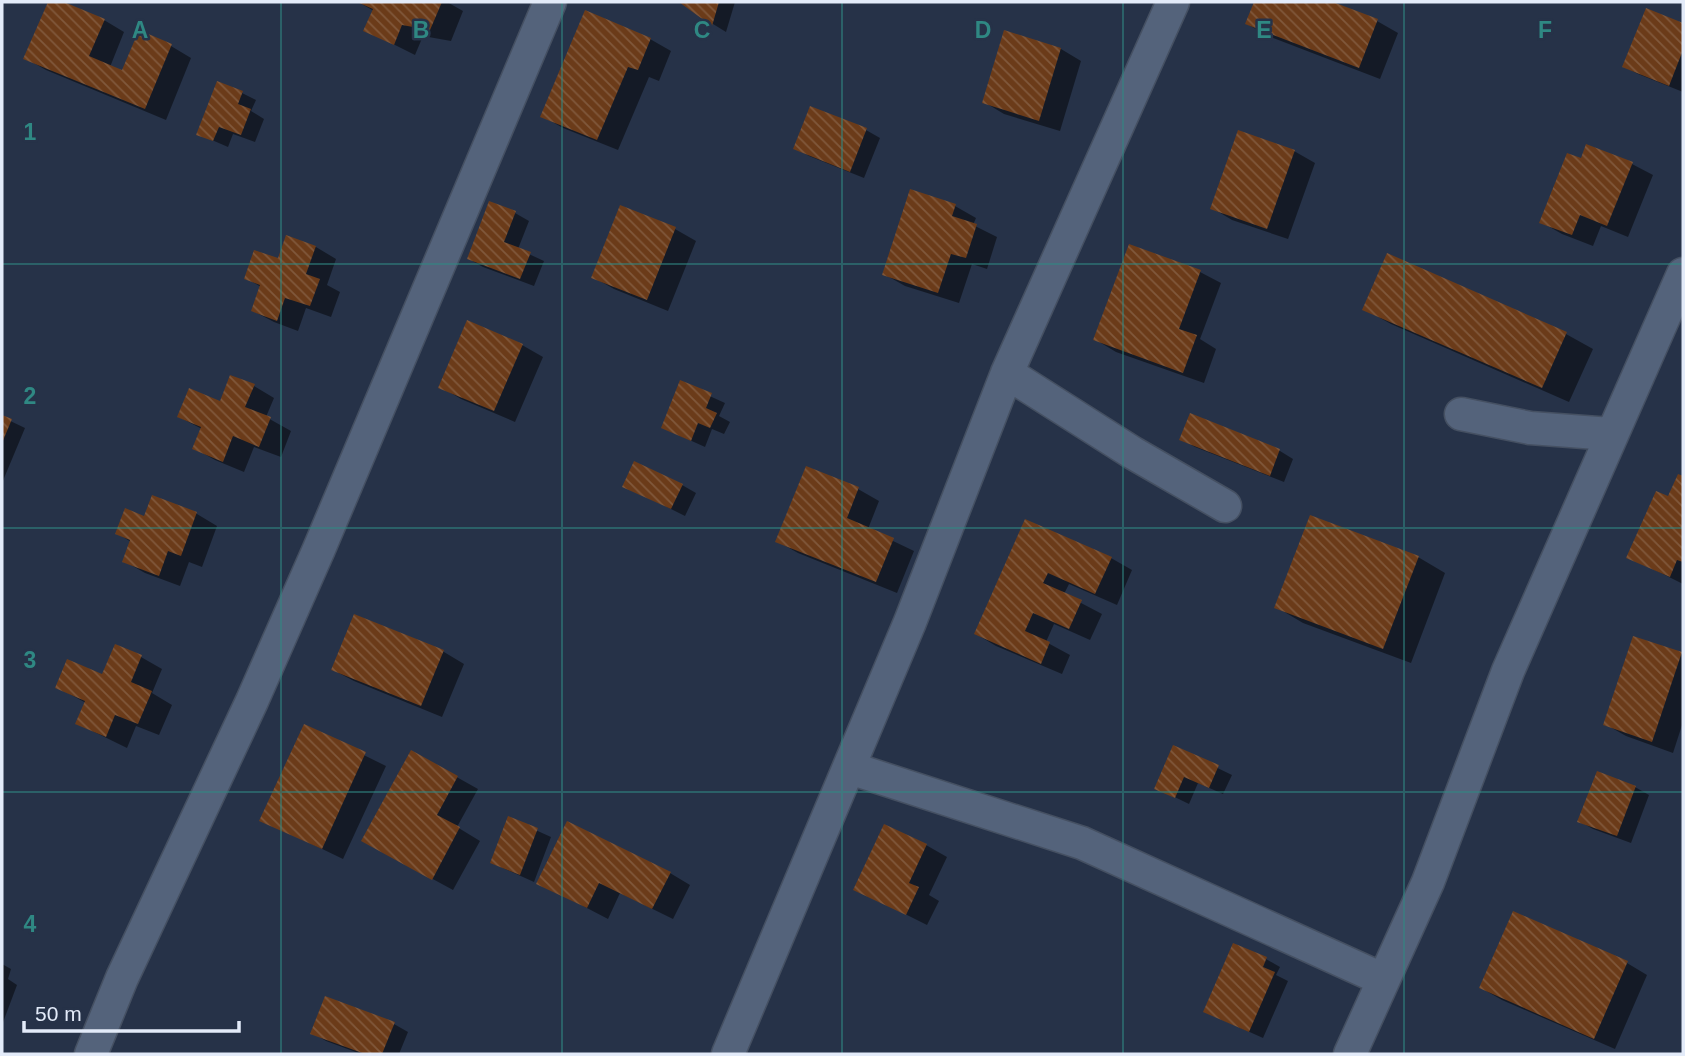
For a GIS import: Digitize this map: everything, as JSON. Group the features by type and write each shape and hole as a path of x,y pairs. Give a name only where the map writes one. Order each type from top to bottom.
{"street":[{"path":"90,1054 122,978 252,701 319,549 551,2"},
{"path":"728,1054 850,768 1007,373 1173,2"},
{"path":"1350,1054 1428,882 1508,671 1683,274"},
{"path":"1007,373 1133,453 1225,506"},
{"path":"1461,414 1530,428 1611,434"},
{"path":"850,768 1082,843 1382,979"}],"building":[{"path":"48,2 64,2 105,19 89,56 122,70 139,30 172,44 145,109 23,59"},
{"path":"357,2 442,2 430,30 402,25 394,45 363,31 373,9"},
{"path":"679,2 719,2 712,26 683,5"},
{"path":"1254,2 1333,2 1378,19 1359,68 1245,24"},
{"path":"1646,8 1683,23 1683,50 1669,86 1622,67"},
{"path":"585,10 651,38 638,70 628,67 597,140 540,117"},
{"path":"1004,30 1061,48 1039,121 982,103"},
{"path":"217,81 243,91 238,104 251,109 241,135 219,127 213,141 196,135"},
{"path":"810,106 867,128 850,172 793,149"},
{"path":"1238,130 1295,150 1267,229 1210,209"},
{"path":"1586,144 1633,162 1607,226 1580,215 1572,235 1539,223 1567,153 1581,158"},
{"path":"910,189 956,204 952,216 977,224 966,258 951,254 938,293 882,275"},
{"path":"489,201 516,211 504,242 531,252 520,279 467,259"},
{"path":"620,205 676,227 647,300 591,278"},
{"path":"286,235 316,246 306,274 320,279 310,306 285,298 277,321 251,311 260,285 244,279 254,250 278,258"},
{"path":"1129,244 1201,270 1179,329 1197,335 1183,373 1093,340"},
{"path":"1387,253 1567,332 1542,388 1362,310"},
{"path":"467,320 523,344 494,411 438,388"},
{"path":"230,375 255,384 245,407 271,417 259,447 233,436 223,462 192,449 201,427 177,417 189,388 220,401"},
{"path":"680,380 712,393 706,408 717,413 710,428 698,423 691,441 661,428"},
{"path":"1190,413 1280,449 1270,476 1179,440"},
{"path":"2,415 12,419 2,443"},
{"path":"634,461 683,484 671,509 622,487"},
{"path":"806,466 859,487 847,518 894,538 876,582 775,542"},
{"path":"1678,474 1683,476 1683,562 1677,560 1670,577 1626,558 1656,491 1668,496"},
{"path":"152,495 197,512 181,556 168,551 159,576 122,562 130,540 115,534 125,508 144,516"},
{"path":"1310,515 1419,556 1383,649 1274,608"},
{"path":"1025,519 1112,557 1095,594 1048,573 1043,583 1082,600 1069,629 1033,613 1025,631 1050,642 1041,664 974,634"},
{"path":"354,614 444,650 421,706 331,670"},
{"path":"1633,636 1682,652 1652,742 1603,725"},
{"path":"115,644 142,655 131,682 152,691 138,724 115,715 106,737 75,724 85,701 55,688 67,659 102,674"},
{"path":"304,724 366,752 322,849 259,821"},
{"path":"1173,745 1219,765 1209,788 1184,777 1175,798 1154,789"},
{"path":"411,750 458,776 437,815 460,827 432,880 361,841"},
{"path":"1597,771 1636,786 1617,836 1577,822"},
{"path":"508,816 538,828 520,875 490,863"},
{"path":"567,821 671,872 652,909 599,883 587,908 536,884"},
{"path":"884,824 927,844 909,883 919,887 906,915 853,890"},
{"path":"1513,911 1628,961 1594,1039 1479,988"},
{"path":"1233,943 1267,957 1263,967 1275,972 1249,1032 1203,1012"},
{"path":"325,996 395,1022 382,1054 365,1054 310,1034"}]}
